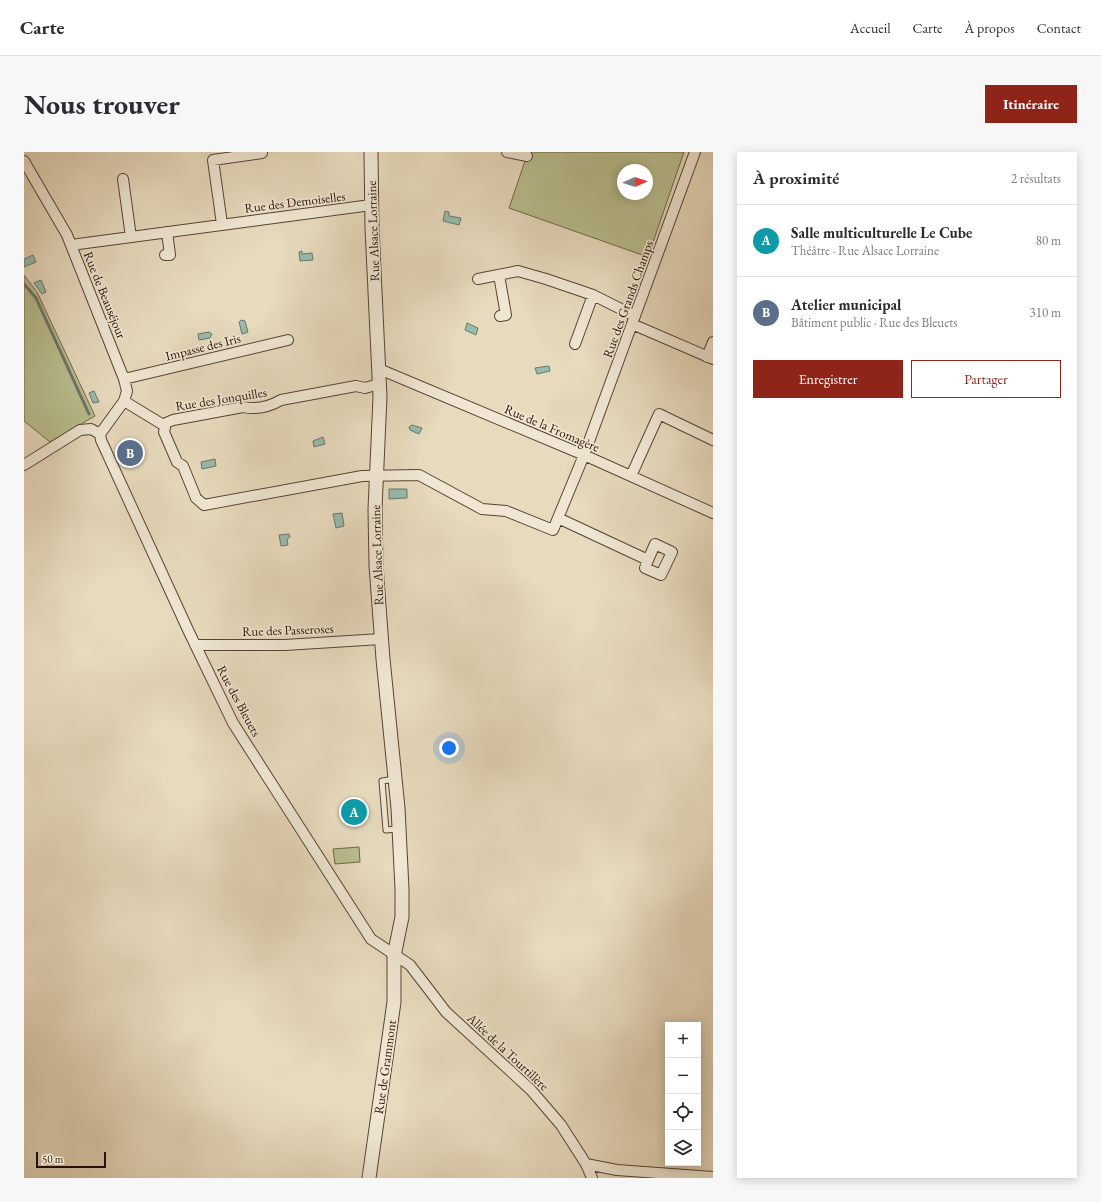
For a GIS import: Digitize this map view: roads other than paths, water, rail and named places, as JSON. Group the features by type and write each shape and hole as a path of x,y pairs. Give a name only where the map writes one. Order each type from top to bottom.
{"street":[{"path":"222,224 213,160 262,152"},
{"name":"Rue Alsace Lorraine","path":"371,152 379,369 376,559 381,639 400,829 402,917 394,956"},
{"path":"507,152 527,156"},
{"name":"Rue des Grands Champs","path":"558,518 584,455 695,152"},
{"name":"Rue de Beauséjour","path":"24,161 53,208 71,245 124,379 127,392 124,401"},
{"path":"123,180 131,237"},
{"name":"Rue des Demoiselles","path":"71,245 372,205"},
{"path":"165,256 170,255 167,232"},
{"path":"478,279 518,271 546,279 593,296 634,320 710,358 713,342"},
{"path":"499,275 506,315 500,316"},
{"path":"575,344 593,296"},
{"name":"Impasse des Iris","path":"124,379 288,340"},
{"name":"Rue de la Fromagère","path":"379,369 584,455 713,513"},
{"name":"Rue des Jonquilles","path":"379,384 365,388 356,386 281,400 272,405 253,409 243,407 173,420 165,426 164,432 177,462 183,466 196,498 204,504 362,476 419,475 482,510 506,511 553,530 558,518"},
{"path":"24,465 80,430 91,429 100,434 124,401 165,426"},
{"path":"631,476 659,414 713,440"},
{"name":"Rue des Bleuets","path":"100,434 101,440 233,723 371,939 394,956"},
{"path":"558,518 648,560"},
{"name":"Rue des Passeroses","path":"195,644 284,645 381,639"},
{"name":"Allée de la Tourtillère","path":"394,956 410,966 446,1012 531,1090 561,1126 586,1164 592,1178"},
{"name":"Rue de Grammont","path":"369,1178 394,1002 394,956"},
{"path":"586,1164 617,1170 713,1177"}],"waterway":[{"path":"24,284 36,298 89,414"}],"place":[{"name":"Atelier municipal","path":"130,453"},
{"name":"Salle multiculturelle Le Cube","path":"354,812"}]}
